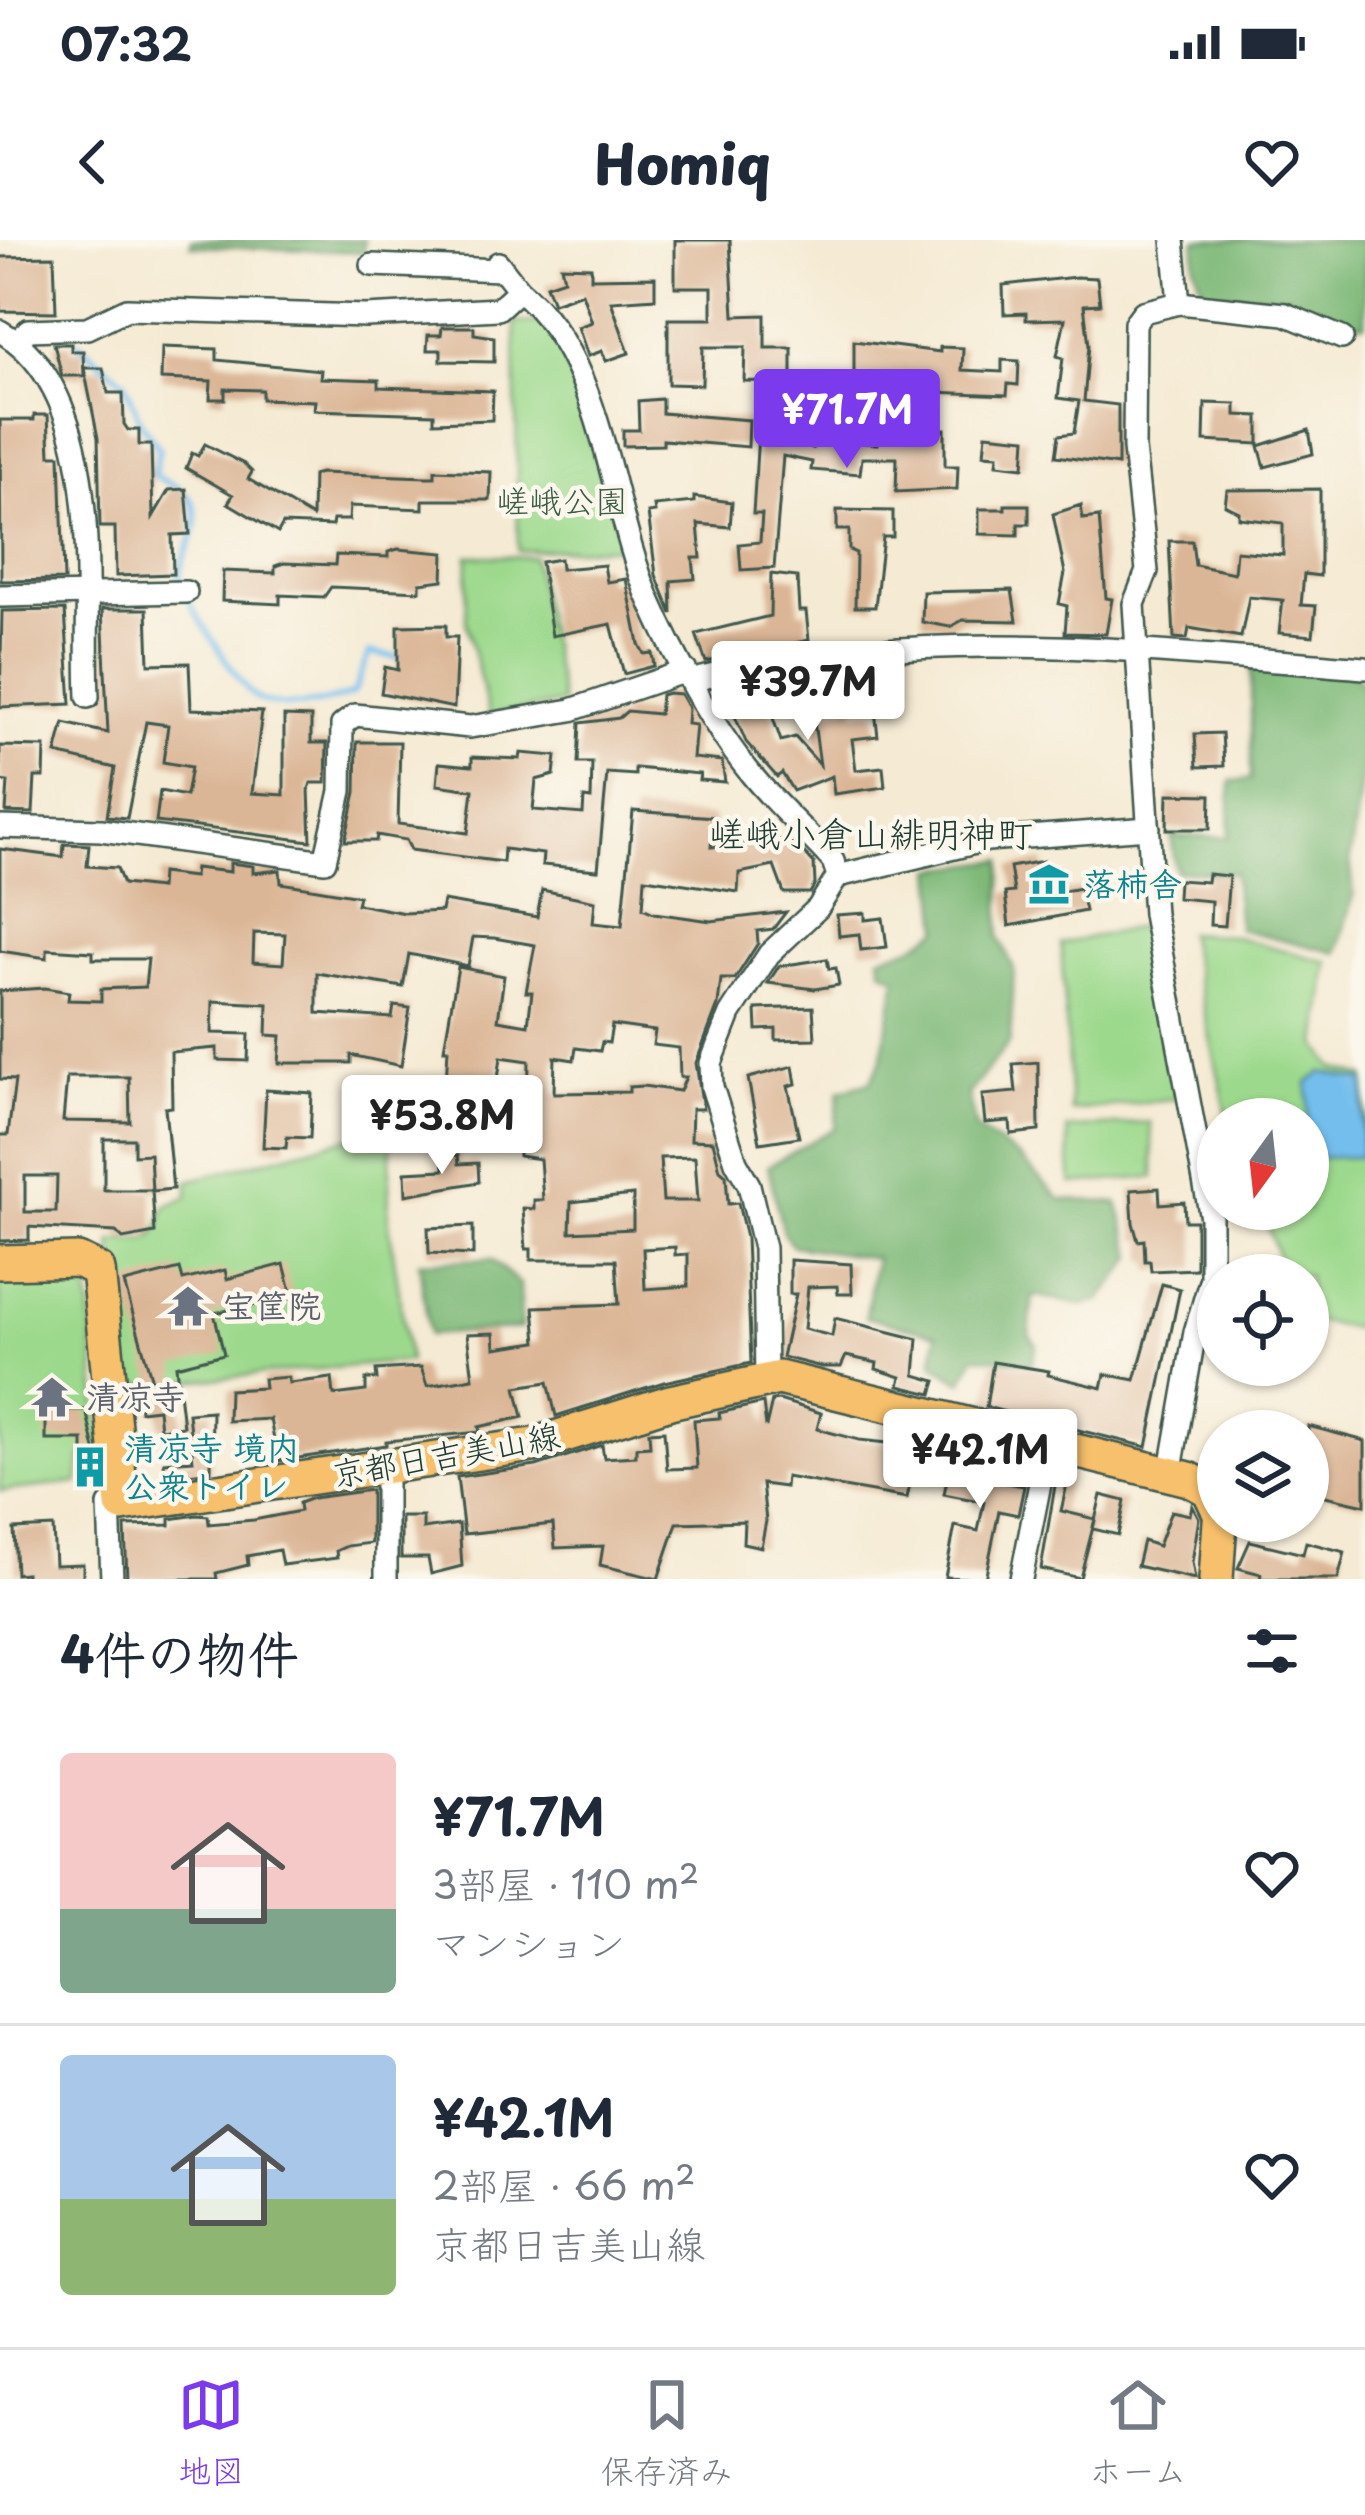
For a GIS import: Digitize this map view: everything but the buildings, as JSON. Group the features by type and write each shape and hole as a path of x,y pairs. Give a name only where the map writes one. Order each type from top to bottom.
{"main road":[{"path":"0,1262 78,1260 98,1270 122,1504"},
{"name":"京都日吉美山線","path":"122,1504 533,1444 766,1379 791,1379 1197,1485"},
{"path":"1216,1579 1219,1542"}],"street":[{"path":"1173,240 1179,303"},
{"path":"372,265 499,266 562,334 611,468 648,595 734,753 833,861 838,876"},
{"path":"88,697 82,476 65,403 9,336 28,330 87,328 103,316 128,309 366,316 498,308 519,290"},
{"path":"1170,1475 1195,1332 1211,1278 1211,1218 1154,914 1134,604 1148,571 1134,448 1136,323 1143,312 1179,303 1286,314 1342,338"},
{"path":"0,596 186,592"},
{"path":"0,827 101,830 325,861 341,791 342,725 355,716 470,727 572,710 690,675 908,646 1036,643 1365,668"},
{"path":"766,1379 764,1248 749,1185 736,1162 712,1088 711,1063 730,1014 770,954 818,908 838,876 987,840 1149,828"},
{"path":"1021,1579 1047,1448"},
{"path":"386,1467 386,1579"},
{"path":"112,1579 109,1505 122,1504"}],"green space":[{"path":"191,240 364,240 364,252 191,246"},
{"path":"1195,240 1365,240 1365,324 1321,322 1289,295 1204,294 1195,266"},
{"name":"嵯峨公園","path":"515,322 544,324 558,336 624,547 518,551"},
{"path":"468,556 533,557 562,703 489,715 466,621"},
{"path":"1251,667 1354,672 1365,690 1365,757 1350,859 1354,893 1337,953 1239,929 1234,873 1176,871 1171,836 1229,837 1231,781 1251,779"},
{"path":"1003,860 999,937 1014,969 1010,1042 968,1094 976,1129 1019,1157 1060,1199 1118,1203 1134,1257 1100,1301 1082,1305 1033,1295 1029,1335 1037,1345 1032,1363 975,1356 962,1382 933,1364 937,1334 866,1317 875,1258 793,1246 783,1233 768,1166 835,1128 839,1091 870,1082 881,1062 897,978 882,970 880,956 910,948 940,929 934,869"},
{"path":"1147,925 1180,1098 1071,1111 1061,944"},
{"path":"1187,933 1232,936 1328,962 1318,1045 1334,1068 1365,1077 1365,1330 1329,1324 1329,1254 1277,1254 1269,1230 1329,1230 1329,1098 1223,1098"},
{"path":"1150,1122 1155,1177 1072,1184 1067,1129"},
{"path":"392,1126 388,1216 409,1361 121,1387 112,1242 151,1238 166,1206 188,1197 188,1181"},
{"path":"491,1259 520,1284 521,1328 429,1335 419,1262"},
{"name":"清凉寺","path":"48,1270 88,1282 101,1453 81,1457 78,1483 0,1491 0,1273"}],"water":[{"path":"1322,1072 1365,1081 1360,1157 1329,1158 1329,1098 1308,1098 1308,1083"}],"waterway":[{"path":"78,343 125,382 142,425 159,448 154,476 179,488 192,502 195,528 180,581 214,642 255,697 290,705 333,700 354,692 369,653 403,658"}],"place":[{"name":"落柿舎","path":"1049,884"},
{"name":"宝筐院","path":"188,1306"},
{"name":"清凉寺","path":"52,1397"},
{"name":"清凉寺 境内 公衆トイレ","path":"90,1467"}],"district":[{"name":"嵯峨小倉山緋明神町","path":"871,834"}]}
